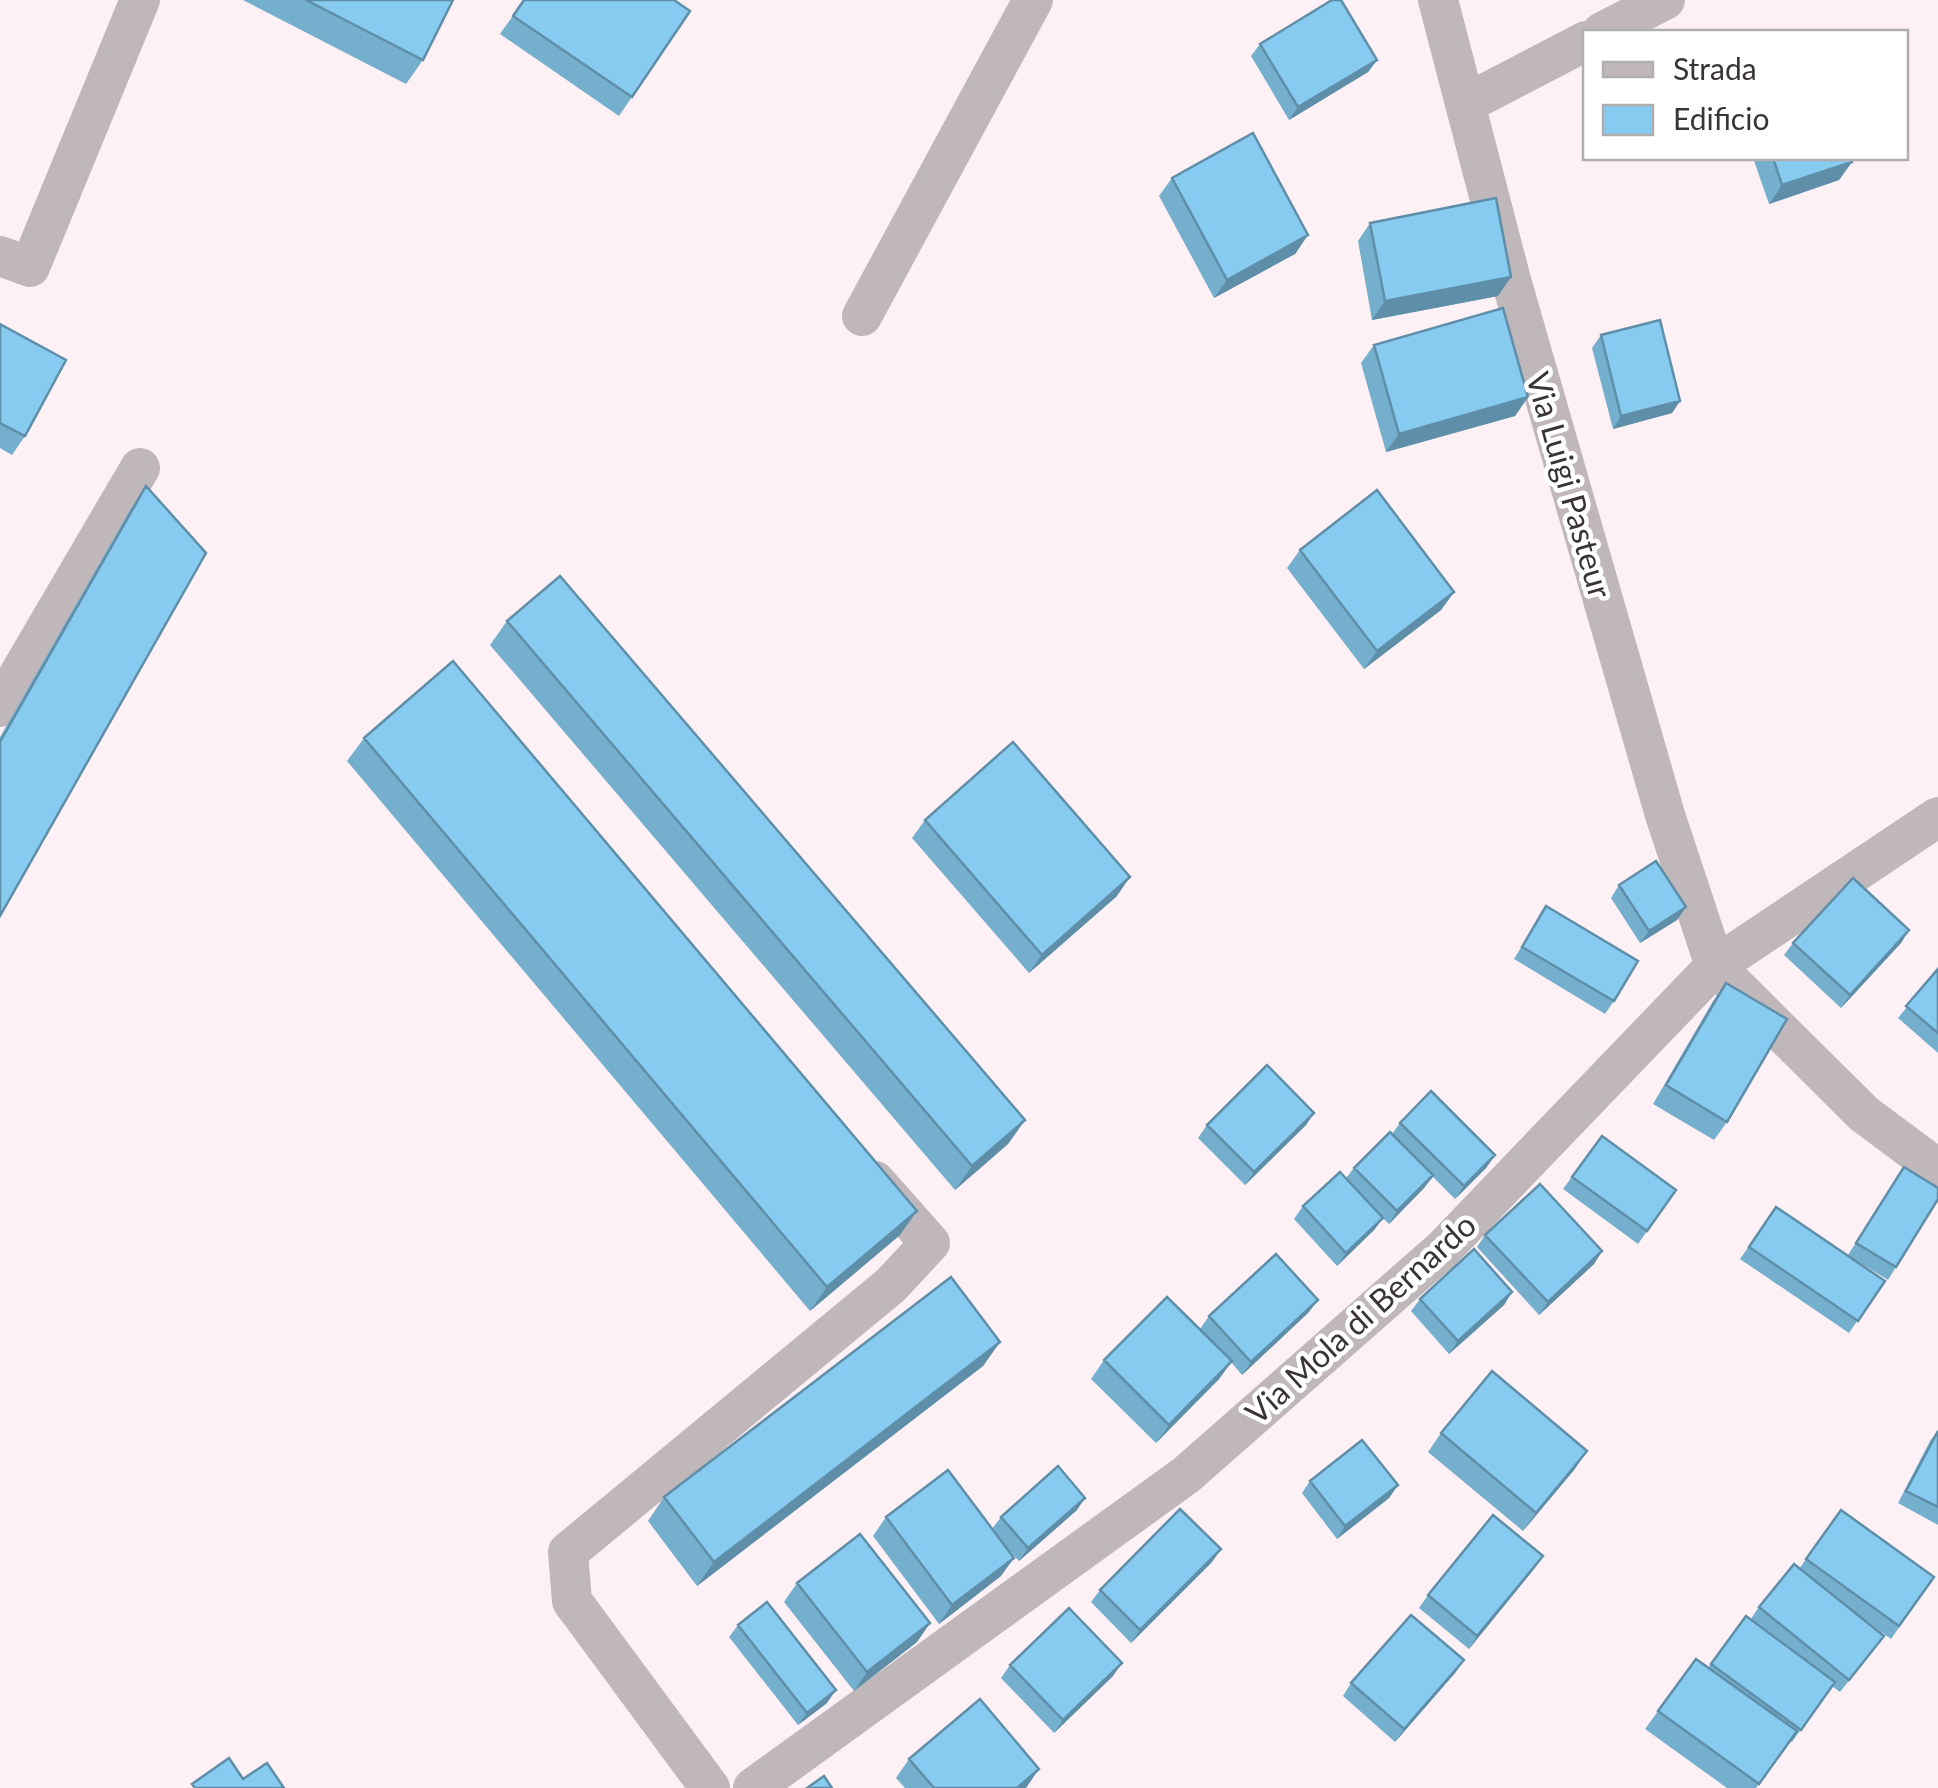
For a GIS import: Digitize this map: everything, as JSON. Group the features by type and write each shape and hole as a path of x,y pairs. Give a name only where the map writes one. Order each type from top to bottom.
{"street":[{"path":"15,261 140,0"},
{"path":"862,316 1034,0"},
{"name":"Via Luigi Pasteur","path":"1438,0 1665,815 1715,966"},
{"path":"1606,30 1665,0"},
{"path":"1465,104 1583,43"},
{"path":"0,707 140,468"},
{"name":"Via Mola di Bernardo","path":"753,1788 1186,1475 1442,1249 1715,966 1938,817"},
{"path":"1715,966 1864,1114 1938,1169"},
{"path":"710,1788 572,1601 568,1552 890,1285 930,1243 852,1155"}],"building":[{"path":"306,0 453,0 423,60"},
{"path":"524,0 674,0 690,11 632,97 513,16"},
{"path":"1332,0 1341,0 1377,60 1298,107 1260,44"},
{"path":"1253,133 1308,235 1227,280 1172,178"},
{"path":"1774,160 1852,160 1852,162 1782,185"},
{"path":"1496,198 1511,277 1385,301 1370,223"},
{"path":"1503,308 1528,397 1399,434 1374,345"},
{"path":"1660,320 1680,401 1621,416 1601,335"},
{"path":"0,324 66,360 25,436 0,423"},
{"path":"146,486 206,553 0,916 0,742"},
{"path":"1377,490 1454,592 1377,651 1300,550"},
{"path":"560,576 1025,1120 972,1166 507,621"},
{"path":"453,661 917,1211 827,1287 364,738"},
{"path":"1013,742 1130,877 1042,955 925,820"},
{"path":"1656,861 1686,907 1649,931 1619,885"},
{"path":"1853,878 1909,930 1850,995 1793,943"},
{"path":"1546,906 1638,961 1614,1001 1522,947"},
{"path":"1938,969 1938,1033 1906,1006"},
{"path":"1726,983 1787,1019 1727,1122 1666,1085"},
{"path":"1267,1065 1314,1113 1254,1172 1207,1125"},
{"path":"1431,1091 1495,1155 1464,1186 1400,1123"},
{"path":"1390,1132 1433,1175 1397,1211 1354,1168"},
{"path":"1602,1136 1676,1190 1647,1231 1572,1177"},
{"path":"1904,1167 1938,1188 1938,1199 1896,1267 1856,1243"},
{"path":"1340,1172 1383,1218 1346,1253 1303,1206"},
{"path":"1540,1184 1602,1251 1548,1302 1485,1235"},
{"path":"1776,1207 1885,1281 1858,1321 1749,1247"},
{"path":"1474,1249 1512,1292 1458,1341 1420,1299"},
{"path":"1276,1254 1318,1300 1251,1362 1209,1316"},
{"path":"951,1277 1000,1342 714,1562 664,1497"},
{"path":"1167,1297 1232,1361 1169,1425 1104,1360"},
{"path":"1492,1371 1587,1451 1536,1513 1441,1433"},
{"path":"1938,1431 1938,1507 1906,1491"},
{"path":"1362,1440 1398,1485 1345,1526 1310,1481"},
{"path":"1058,1466 1085,1498 1028,1548 1001,1517"},
{"path":"948,1470 1014,1558 952,1605 886,1517"},
{"path":"1180,1509 1221,1549 1140,1630 1100,1590"},
{"path":"1841,1510 1934,1577 1899,1626 1806,1559"},
{"path":"1493,1515 1543,1556 1477,1636 1428,1595"},
{"path":"860,1534 930,1623 867,1672 797,1583"},
{"path":"1794,1564 1884,1636 1849,1680 1759,1607"},
{"path":"767,1602 836,1690 807,1713 738,1625"},
{"path":"1069,1608 1122,1663 1063,1720 1010,1665"},
{"path":"1411,1615 1464,1660 1404,1729 1351,1683"},
{"path":"1746,1616 1835,1682 1801,1730 1711,1664"},
{"path":"1696,1659 1797,1731 1759,1784 1658,1711"},
{"path":"980,1699 1039,1769 1017,1788 934,1788 909,1759"},
{"path":"229,1758 243,1779 267,1763 284,1788 195,1788 192,1784"},
{"path":"824,1776 832,1788 807,1788"}]}
